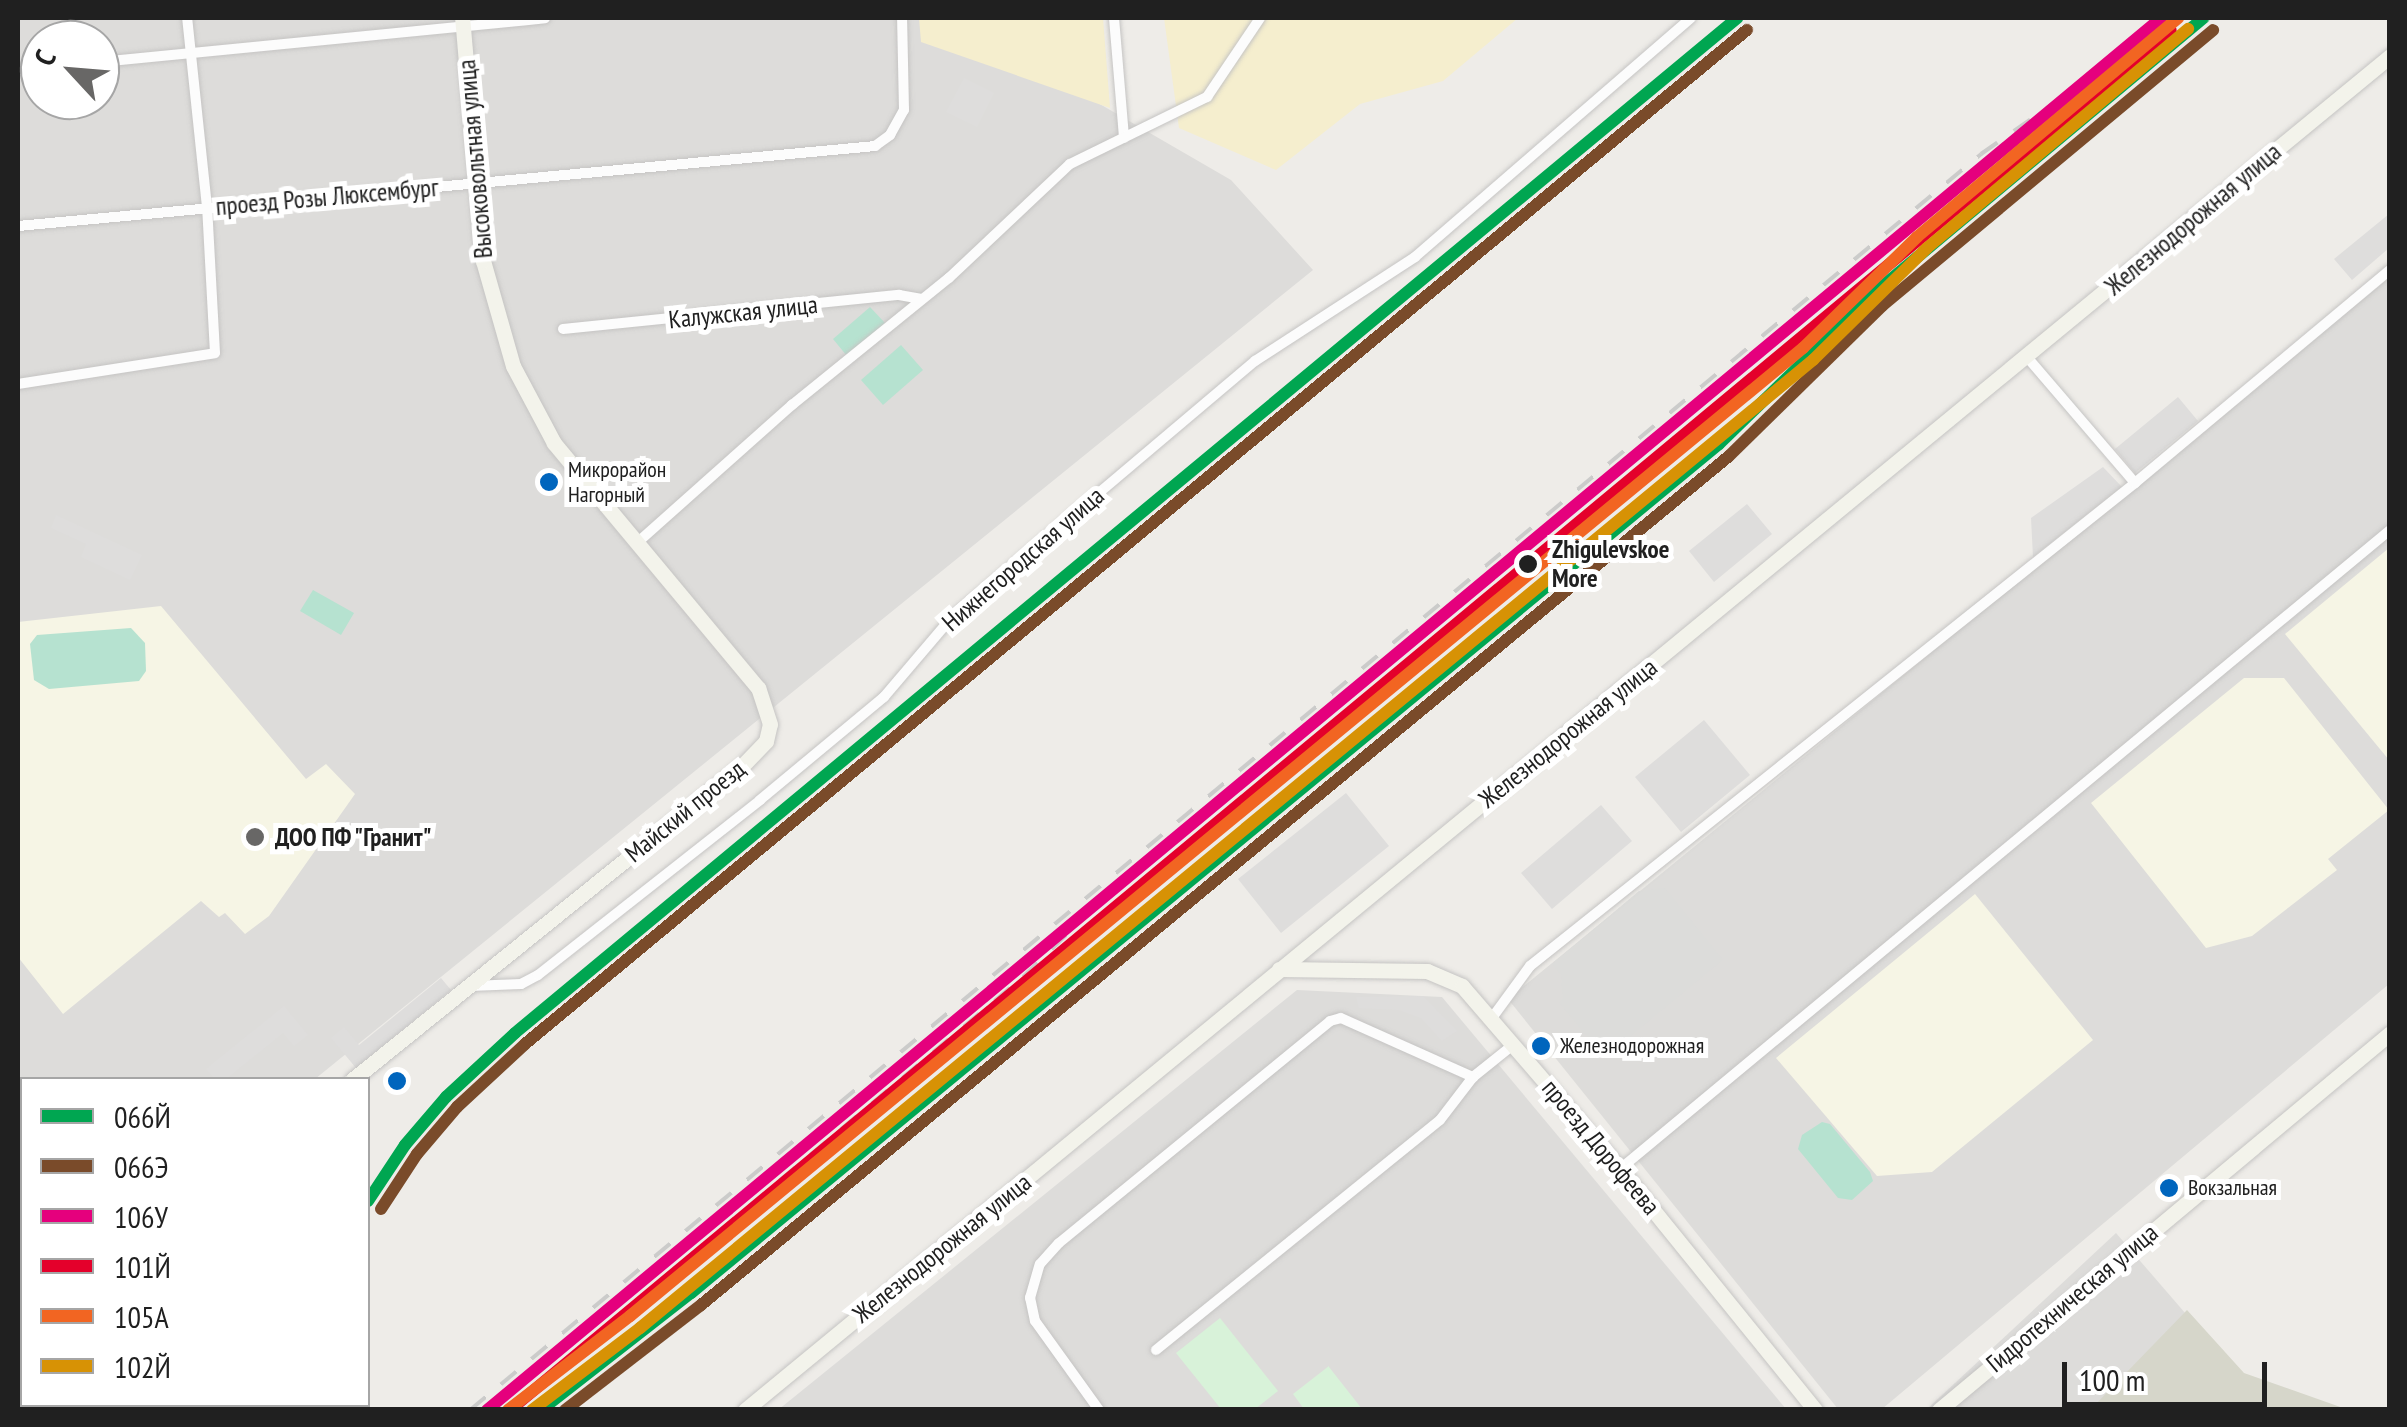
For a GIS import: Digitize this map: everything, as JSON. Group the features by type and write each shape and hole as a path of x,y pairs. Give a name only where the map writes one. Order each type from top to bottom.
{"main road":[{"name":"Высоковольтная улица","path":"463,21 483,262 513,366 536,410"},
{"name":"Железнодорожная улица","path":"745,1410 2390,56"},
{"name":"Майский проезд","path":"469,986 744,765 766,741 770,724 758,688 554,443 536,410"},
{"name":"проезд Дорофеева","path":"1279,970 1427,971 1462,986 1620,1169 1815,1410"},
{"path":"356,1077 469,986"},
{"name":"Гидротехническая улица","path":"1939,1410 2390,1033"}],"street":[{"path":"18,384 215,352 207,207 187,18"},
{"path":"120,60 463,21 545,18"},
{"name":"проезд Розы Люксембург","path":"18,226 875,146 890,134 904,110 902,18"},
{"path":"1114,18 1124,138"},
{"path":"637,543 792,405 922,300 1070,164 1207,97 1260,18"},
{"name":"Нижнегородская улица","path":"469,986 521,984 538,974 746,812 884,697 952,617 1225,386 1256,360 1415,257 1691,18"},
{"path":"1492,1018 1530,966 2134,484 2390,270"},
{"name":"Калужская улица","path":"563,329 899,295 922,300"},
{"path":"2027,357 2134,484"},
{"path":"1620,1169 2390,530"},
{"path":"1099,1410 1034,1321 1030,1298 1040,1264 1059,1244 1330,1021 1352,1022 1472,1077"},
{"path":"1156,1350 1440,1120 1472,1077 1514,1044"}],"shaded area":[{"path":"18,18 951,18 1231,180 1313,270 317,1077 20,1077 18,1365"},
{"path":"964,78 994,93 977,127 946,112"},
{"path":"2389,214 2389,248 2352,280 2334,259"},
{"path":"2389,278 2389,984 1882,1409 1838,1409 1508,999"},
{"path":"2178,397 2198,421 2135,473 2115,449"},
{"path":"2103,467 2122,487 2033,557 2031,518"},
{"path":"1747,504 1772,534 1714,582 1689,551"},
{"path":"56,515 142,555 130,580 81,557 86,544 51,528"},
{"path":"2389,548 2389,760 2285,634"},
{"path":"161,606 306,779 326,764 355,794 269,916 245,934 225,913 219,917 201,901 63,1014 18,957 18,622"},
{"path":"2244,678 2284,678 2389,810 2328,859 2337,870 2252,936 2206,948 2091,803"},
{"path":"1704,720 1750,775 1681,832 1635,777"},
{"path":"1346,793 1389,846 1281,933 1238,879"},
{"path":"1601,805 1632,841 1552,909 1521,873"},
{"path":"1665,888 1723,960 1604,1058 1559,1002 1563,998 1561,975 1552,964 1639,891"},
{"path":"1975,894 2093,1040 1932,1172 1877,1176 1776,1058"},
{"path":"441,978 451,990 356,1068 331,1038 344,1027 359,1045"},
{"path":"1297,990 1442,997 1786,1409 778,1410"},
{"path":"1423,996 1457,1031 1442,1041 1421,1018 1399,1010 1359,1008 1356,997"},
{"path":"284,1006 308,1035 294,1046 283,1033 228,1077 213,1077 206,1069"},
{"path":"2116,1233 2268,1409 1926,1410"},
{"path":"2187,1310 2244,1373 2346,1409 2091,1409"}],"sand":[{"path":"919,18 1103,18 1110,108 921,42"},
{"path":"1164,18 1518,18 1443,81 1360,104 1276,170 1179,128"}],"green space":[{"path":"870,307 885,323 847,356 833,339"},
{"path":"901,345 923,370 883,405 861,380"},
{"path":"313,590 354,613 341,635 300,611"},
{"path":"131,628 145,643 146,671 139,681 49,689 34,680 30,644 37,635"},
{"path":"1822,1122 1830,1124 1870,1172 1873,1181 1852,1200 1838,1198 1798,1149 1802,1135"},
{"path":"1220,1318 1278,1391 1255,1409 1221,1409 1176,1353"},
{"path":"1329,1366 1362,1409 1304,1409 1293,1394"}],"railway":[{"path":"470,1410 1981,154 2087,80"},
{"path":"1072,943 1152,888"},
{"path":"657,1283 1023,977 1107,895"}],"transit line":[{"name":"066Й","path":"370,1198 405,1145 446,1097 515,1033 1737,18"},
{"name":"106У","path":"487,1410 2161,18"},
{"name":"105А","path":"508,1410 630,1316 1803,348 1917,237 2178,18"},
{"name":"066Й","path":"541,1410 691,1293 1719,444 1872,295 2203,18"},
{"name":"102Й","path":"532,1410 640,1328 1813,360 1927,248 2188,29"},
{"name":"066Э","path":"381,1209 417,1154 457,1107 525,1044 1747,30"},
{"name":"101Й","path":"510,1410 2171,30"},
{"name":"066Э","path":"565,1410 701,1305 1729,456 1882,306 2213,30"}],"place":[{"name":"Микрорайон Нагорный","path":"549,482"},
{"name":"Zhigulevskoe More","path":"1528,564"},
{"name":"ДОО ПФ \"Гранит\"","path":"255,837"},
{"name":"Железнодорожная","path":"1541,1046"},
{"name":"Вокзальная","path":"2169,1188"}]}
